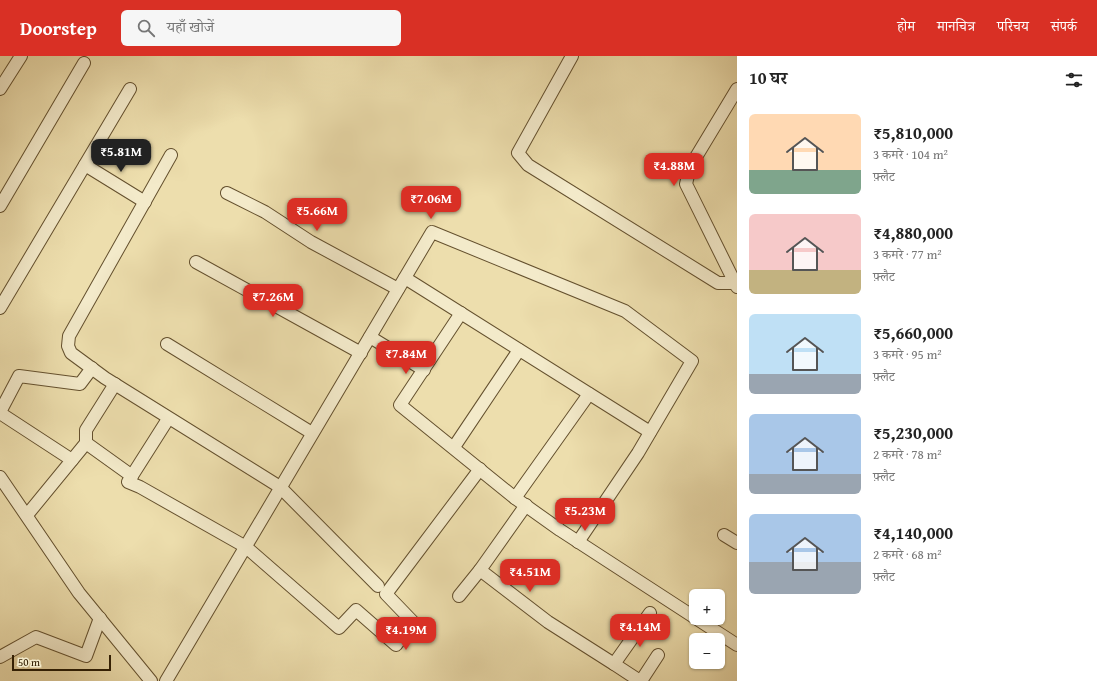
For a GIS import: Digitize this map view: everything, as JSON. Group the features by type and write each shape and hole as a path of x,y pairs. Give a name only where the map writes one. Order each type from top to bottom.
{"street":[{"path":"0,89 21,56"},
{"path":"572,56 518,153 528,165 718,283 736,284 686,184 690,167 737,89"},
{"path":"0,206 84,63"},
{"path":"0,308 130,89"},
{"path":"171,155 69,336 68,346 71,353 168,419 280,487 378,586"},
{"path":"85,166 145,202"},
{"path":"227,193 265,212 311,242 398,289"},
{"path":"166,681 432,232 625,311 692,362 650,432 578,542"},
{"path":"196,262 361,353"},
{"path":"405,278 650,432"},
{"path":"461,313 400,405 454,447 515,498 578,542 737,645"},
{"path":"370,337 424,370"},
{"path":"166,344 312,434"},
{"path":"454,447 519,350"},
{"path":"72,460 0,412 19,376 80,384 92,368"},
{"path":"27,515 86,443 86,430 115,384"},
{"path":"515,498 589,394"},
{"path":"168,419 128,482 140,486 246,547 339,628 356,610 396,645 413,622 386,594 480,469"},
{"path":"86,443 132,476"},
{"path":"0,477 79,593 151,681"},
{"path":"459,596 480,570 526,505"},
{"path":"724,535 737,543"},
{"path":"480,570 548,622 640,681 658,655"},
{"path":"614,664 650,613"},
{"path":"0,657 36,637 86,656 100,618"}]}
